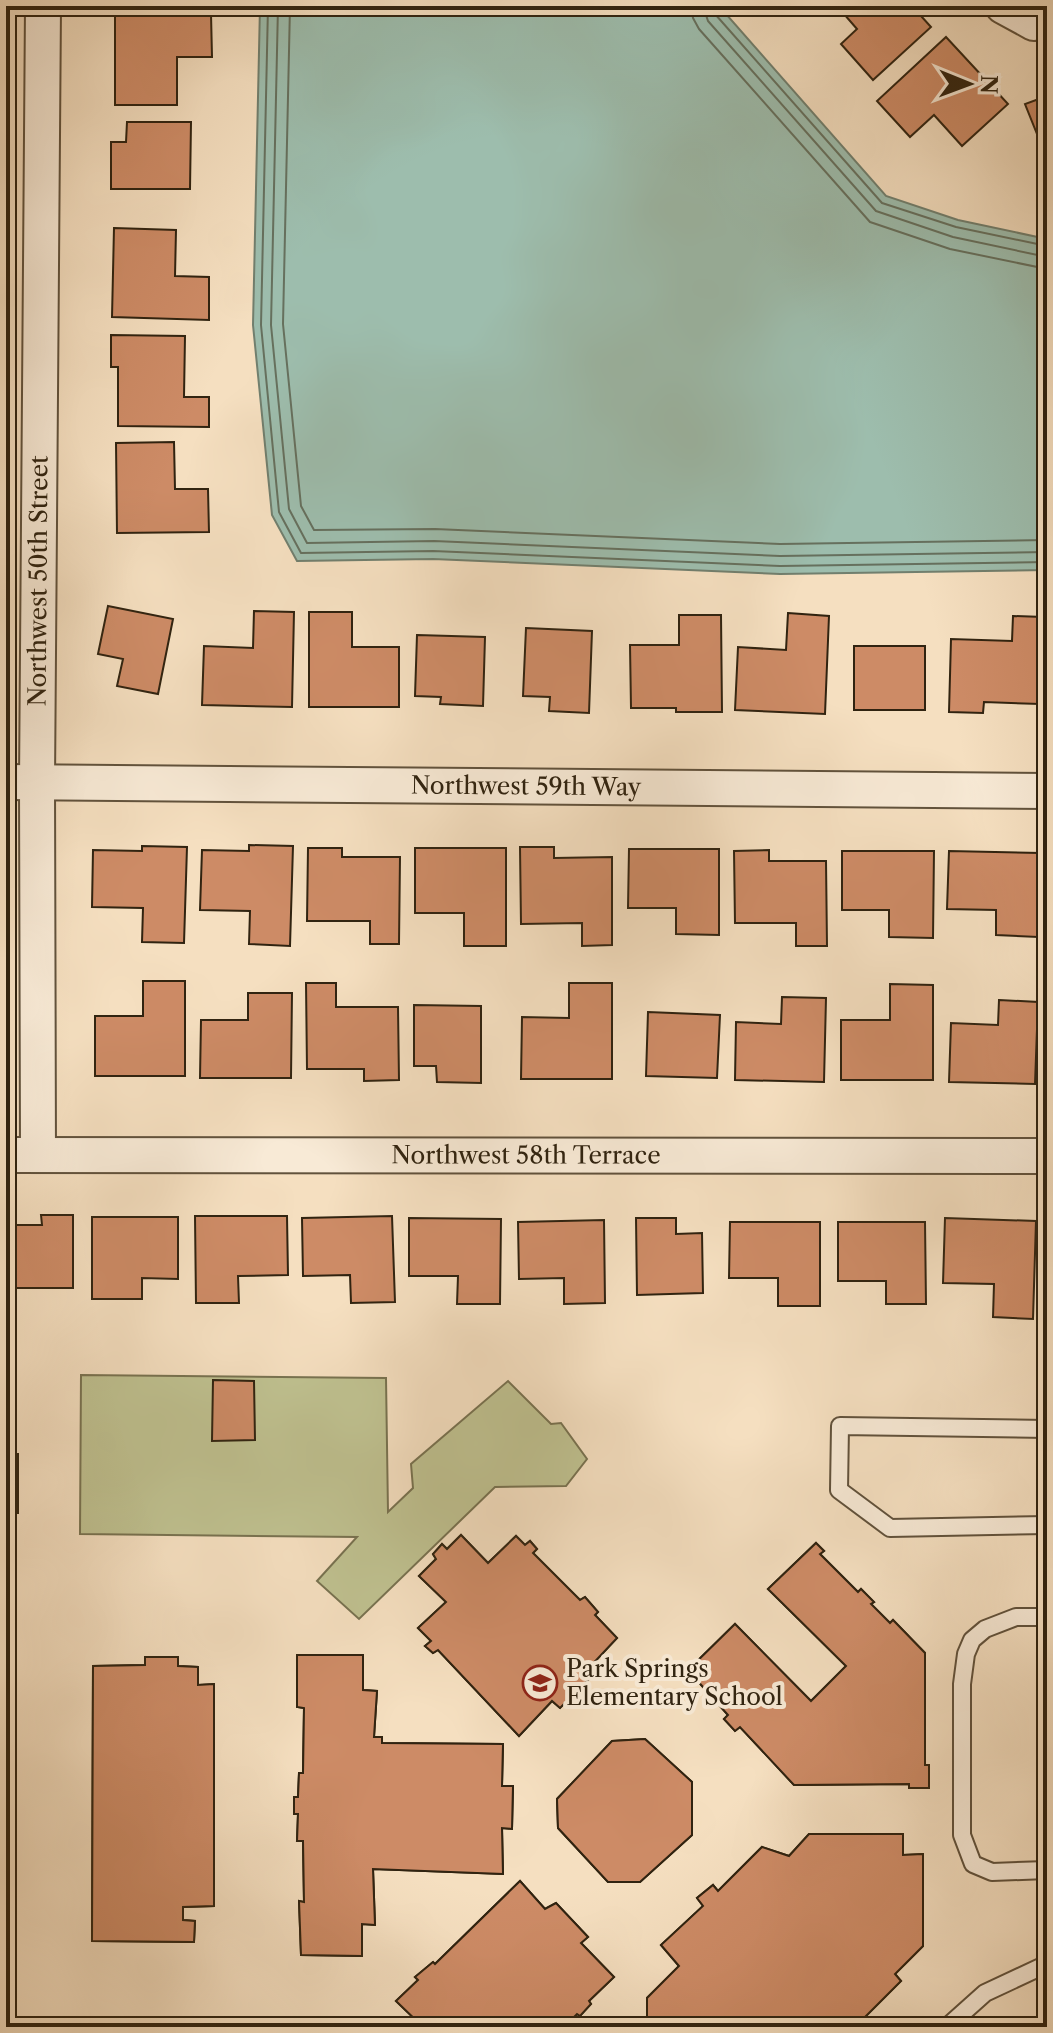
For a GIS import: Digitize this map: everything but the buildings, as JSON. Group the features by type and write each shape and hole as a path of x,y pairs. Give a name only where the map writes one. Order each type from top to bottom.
{"street":[{"name":"Northwest 50th Street","path":"22,1155 22,782 43,6"},
{"path":"1003,6 1034,23 1047,20"},
{"name":"Northwest 59th Way","path":"22,782 1047,791"},
{"name":"Northwest 58th Terrace","path":"22,1155 1047,1156"}],"lane":[{"path":"1047,1429 840,1426 839,1490 890,1528 1047,1525"},
{"path":"1047,1617 1016,1617 985,1629 972,1640 966,1654 962,1684 962,1835 973,1864 992,1872 1047,1870"},
{"path":"947,2027 985,1993 1047,1964"}],"green space":[{"path":"81,1375 386,1378 388,1512 413,1488 411,1464 508,1381 551,1424 561,1423 587,1459 566,1486 495,1487 359,1619 317,1581 357,1537 80,1534"}],"water":[{"path":"260,6 719,6 886,196 958,220 1047,239 1047,570 780,574 433,559 297,561 272,515 253,325"}],"place":[{"name":"Park Springs Elementary School","path":"540,1683"}]}
